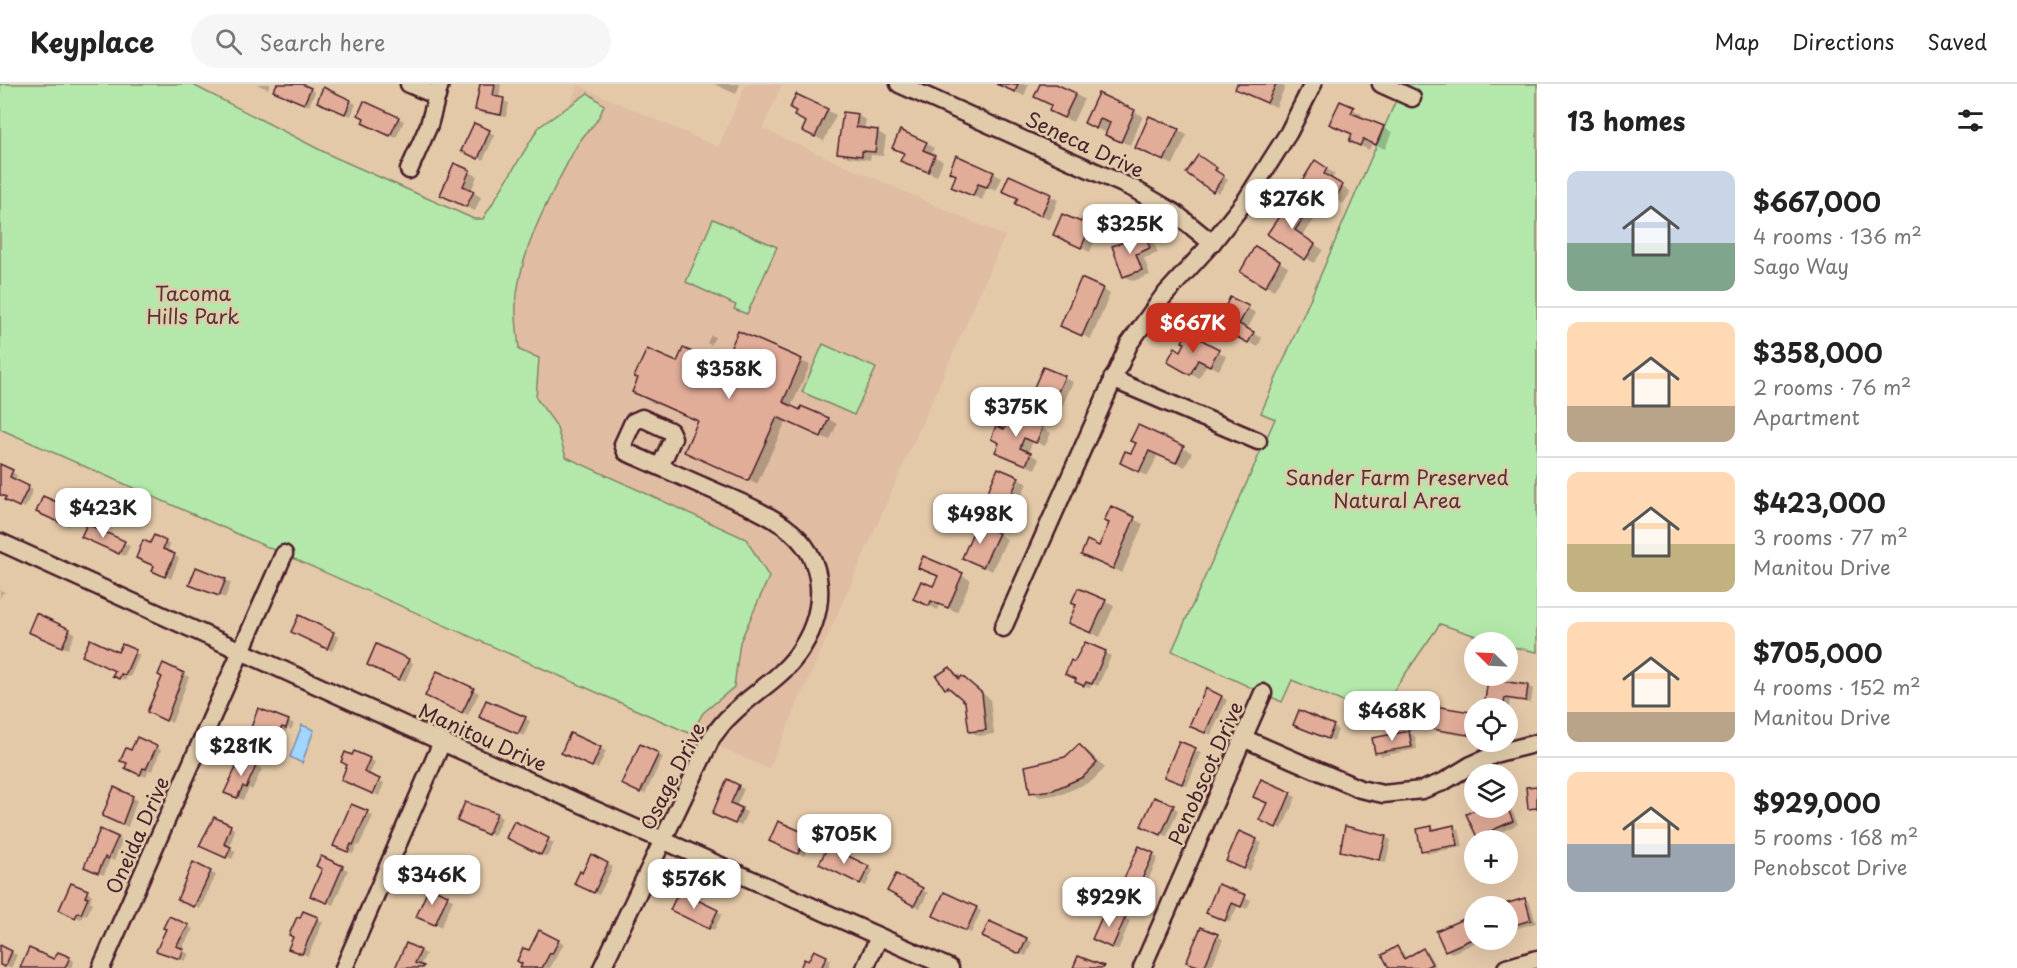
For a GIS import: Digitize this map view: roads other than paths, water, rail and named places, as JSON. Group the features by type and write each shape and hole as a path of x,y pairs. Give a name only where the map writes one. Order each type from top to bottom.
{"street":[{"path":"409,84 439,90 429,125 409,170"},
{"name":"Seneca Drive","path":"899,84 1134,189 1175,213 1212,243"},
{"path":"1003,628 1112,380 1139,327 1161,298 1212,243 1246,200 1289,132 1313,84"},
{"path":"1381,84 1412,98"},
{"path":"1112,380 1258,441"},
{"name":"Osage Drive","path":"602,968 712,737 729,716 777,678 798,655 819,609 818,572 803,544 785,526 660,467"},
{"name":"Manitou Drive","path":"0,542 950,968"},
{"name":"Oneida Drive","path":"101,968 284,554"},
{"name":"Penobscot Drive","path":"1142,968 1263,693"},
{"path":"1243,738 1360,789 1383,794 1422,790 1443,782 1471,765 1498,753 1537,743"},
{"path":"344,968 442,742"},
{"path":"865,968 879,937"},
{"path":"1506,968 1537,959"}],"water":[{"path":"302,725 314,730 302,763 290,757"}],"park label":[{"name":"Tacoma Hills Park","path":"193,304"},
{"name":"Sander Farm Preserved Natural Area","path":"1397,488"}]}
